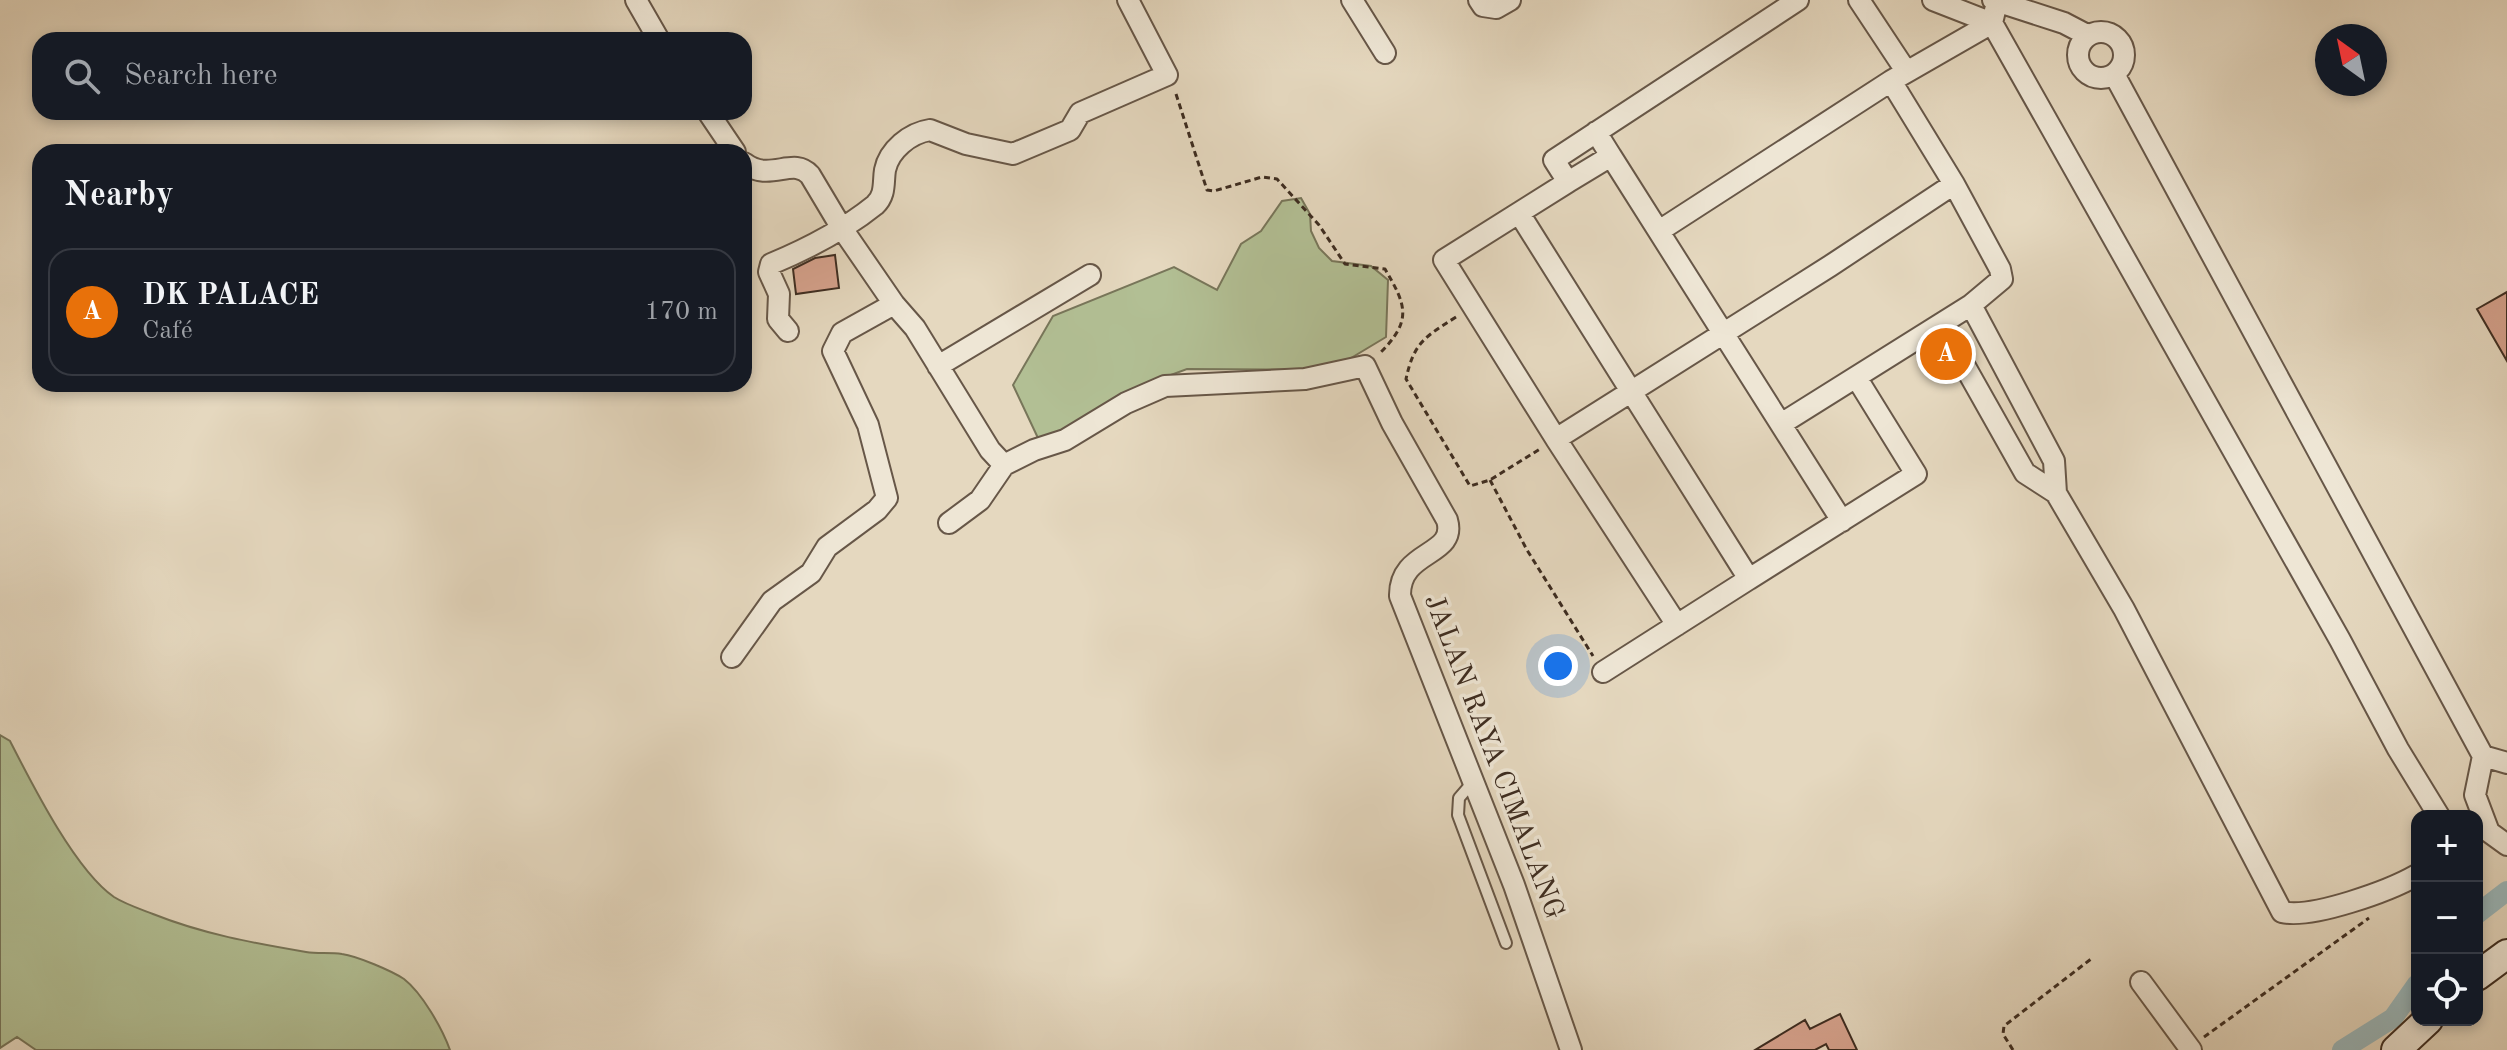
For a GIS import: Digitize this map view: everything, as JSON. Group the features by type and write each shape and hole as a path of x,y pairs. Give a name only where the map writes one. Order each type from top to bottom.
{"main road":[{"path":"2483,972 2507,954"},
{"path":"2396,1050 2422,1026"}],"street":[{"path":"636,0 654,32"},
{"path":"788,331 778,319 779,294 769,272 771,264 806,249 879,200 889,158 902,144 930,130 966,144 1013,154 1072,128 1080,113 1167,75 1128,0"},
{"path":"1352,0 1385,53"},
{"path":"1479,0 1483,6 1496,8 1510,0"},
{"path":"1568,182 1554,160 1798,0"},
{"path":"1781,424 1971,305 2002,279 2000,269 1859,0"},
{"path":"1933,0 1992,23"},
{"path":"2087,35 2064,23 1995,1 1992,23 2398,749 2435,810"},
{"path":"1659,231 1899,76 1992,23"},
{"path":"2103,31 2118,38 2124,53 2123,61 2114,74 2098,78 2090,76 2079,64 2078,48 2087,35 2103,31"},
{"path":"2114,74 2483,756 2475,795 2478,810"},
{"path":"713,120 730,144"},
{"path":"1596,132 1842,521"},
{"path":"1611,156 1444,260 1677,625"},
{"path":"752,168 766,172 789,167 806,170 894,304 915,328 990,450 1004,465"},
{"path":"1556,439 1954,184"},
{"path":"1519,213 1749,579"},
{"path":"938,366 1090,275"},
{"path":"732,657 772,601 811,573 827,547 877,510 887,498 868,425 833,351 842,333 894,304"},
{"path":"1971,305 2054,461 2056,493"},
{"path":"1941,324 2025,473 2056,493 2124,609 2282,912 2295,915 2356,900 2411,878"},
{"path":"949,523 980,500 1004,465 1034,450 1065,440 1134,398 1165,386 1305,379 1365,366"},
{"name":"JALAN RAYA CIMALANG","path":"1365,366 1392,423 1450,528 1445,542 1415,560 1407,569 1399,585 1400,596 1514,885 1571,1050"},
{"path":"1603,672 1916,474 1856,377"},
{"path":"2483,756 2507,763"},
{"path":"2483,835 2507,821"},
{"path":"2483,835 2507,845"},
{"path":"2141,982 2191,1049"}],"lane":[{"path":"1472,783 1459,798 1458,815 1506,943"}],"path":[{"path":"1167,75 1186,120 1207,190 1214,191 1262,177 1277,179 1319,225 1345,264 1385,269 1402,298 1403,319 1388,345 1365,366"},
{"path":"1473,307 1424,337 1410,359 1406,379 1470,486 1490,480 1556,439"},
{"path":"1490,480 1527,550 1603,672"},
{"path":"2191,1049 2372,916"},
{"path":"2013,1050 2003,1034 2004,1026 2091,959"}],"green space":[{"path":"1301,198 1310,214 1311,231 1319,248 1332,261 1371,266 1388,280 1386,337 1331,370 1187,369 1133,389 1055,441 1038,438 1013,385 1053,316 1174,267 1217,290 1241,244 1261,231 1282,201"},
{"path":"0,735 10,741 42,802 84,867 114,897 172,921 209,932 306,952 348,955 383,968 404,979 418,993 450,1050 36,1050 17,1037 0,1048"}],"building":[{"path":"835,255 839,288 796,294 793,269 815,258"},
{"path":"2507,292 2507,361 2477,309"},
{"path":"1840,1014 1857,1050 1829,1050 1826,1044 1815,1050 1755,1050 1805,1020 1810,1029"}],"waterway":[{"path":"2483,909 2507,891"},
{"path":"2342,1050 2393,1018 2411,992"}],"place":[{"name":"DK PALACE","path":"1946,354"}]}
